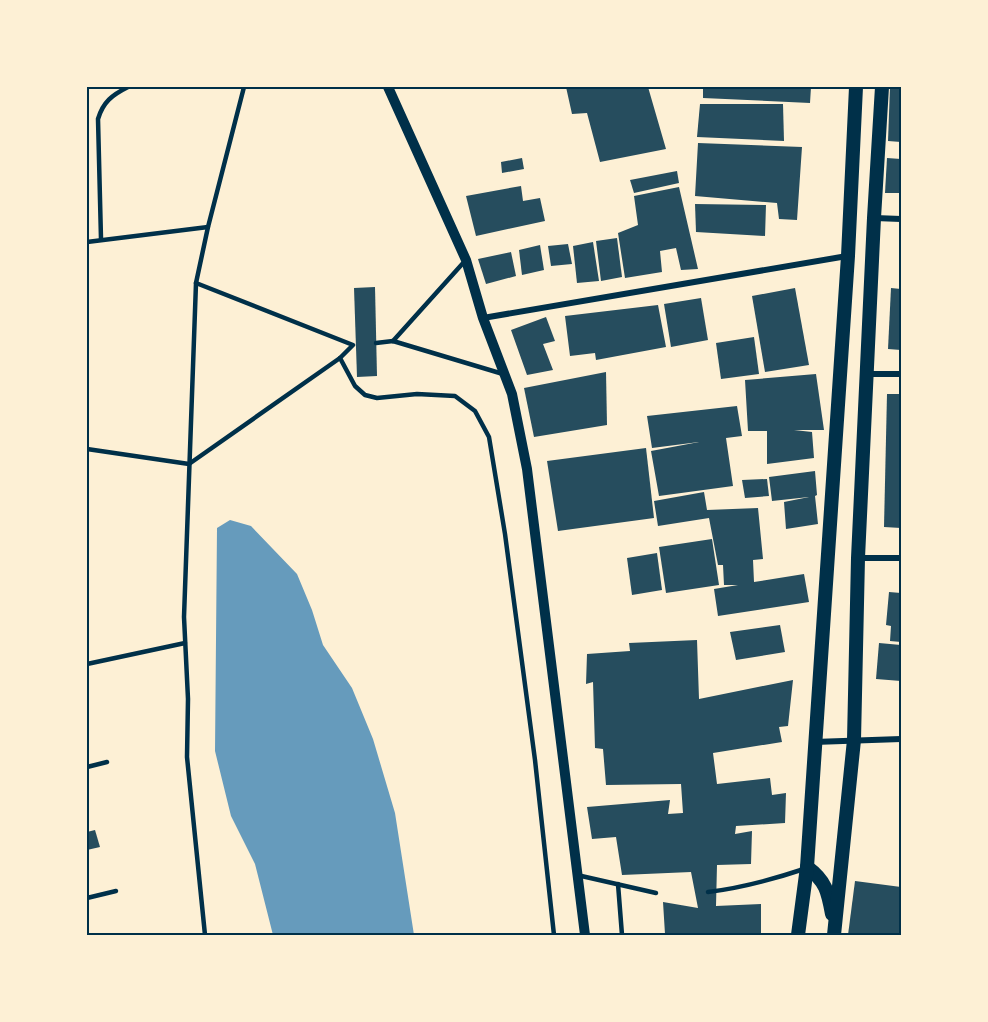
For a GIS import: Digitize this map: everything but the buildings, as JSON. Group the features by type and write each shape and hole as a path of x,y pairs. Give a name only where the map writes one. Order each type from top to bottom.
{"main road":[{"path":"798,935 807,867 848,256 856,87"},
{"path":"834,932 854,740 858,558 882,87"},
{"path":"807,867 822,880 828,893 834,932"}],"street":[{"path":"388,87 466,260 483,318 512,394 527,469 585,935"},
{"path":"874,218 901,219"},
{"path":"483,318 848,256"},
{"path":"866,374 901,374"},
{"path":"858,558 901,558"},
{"path":"814,742 901,739"}],"lane":[{"path":"101,239 98,119 101,107 115,93 128,87"},
{"path":"205,935 187,757 188,699 184,617 196,283 244,87"},
{"path":"87,242 208,227"},
{"path":"393,341 466,260"},
{"path":"87,449 189,464 340,358 355,344 196,283"},
{"path":"376,343 393,341 506,375"},
{"path":"340,358 355,386 365,395 377,398 417,394 455,396 475,411 489,437 505,534 536,760 554,935"},
{"path":"87,664 185,643"},
{"path":"87,767 107,762"},
{"path":"708,892 738,889 762,883 807,867"},
{"path":"577,874 656,893"},
{"path":"618,884 622,935"},
{"path":"87,898 116,891"}],"water":[{"path":"230,520 251,526 297,574 323,645 352,688 373,739 395,813 414,935 273,935 255,864 231,816 215,751 217,528"}]}
